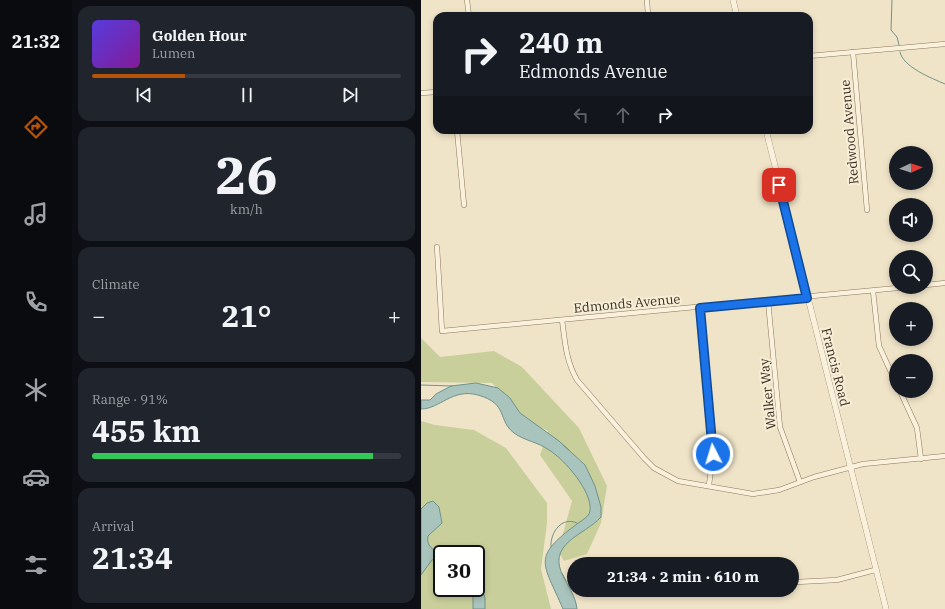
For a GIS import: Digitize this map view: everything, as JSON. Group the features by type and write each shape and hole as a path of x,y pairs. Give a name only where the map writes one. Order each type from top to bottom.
{"street":[{"path":"467,0 468,12"},
{"path":"647,0 648,12"},
{"path":"733,0 736,12"},
{"path":"813,56 945,44"},
{"name":"Redwood Avenue","path":"853,52 867,210"},
{"path":"421,93 433,92"},
{"path":"457,134 464,205"},
{"name":"Francis Road","path":"766,134 886,609"},
{"name":"Edmonds Avenue","path":"437,247 443,331 889,289"},
{"path":"933,284 945,283"},
{"path":"873,291 878,340 889,366"},
{"name":"Walker Way","path":"768,301 780,428 800,482"},
{"path":"700,308 713,454 709,485"},
{"path":"562,320 566,354 570,368 577,380 644,458 654,468 678,481 709,485 753,494 779,490 850,467 945,456"},
{"path":"903,398 917,428 921,459"},
{"path":"799,582 837,580 875,570"}],"green space":[{"path":"421,338 440,357 494,351 522,367 579,428 607,486 601,523 587,554 577,557 567,557 567,560 564,561 556,548 562,537 572,501 540,455 548,431 525,420 492,383 421,382"},
{"path":"421,421 435,425 474,430 506,448 547,503 547,523 541,569 551,609 421,609"}],"water":[{"path":"476,383 498,388 510,398 520,413 559,441 585,465 595,486 601,507 601,517 594,524 569,542 563,548 559,556 559,566 567,584 567,597 574,597 577,609 563,609 550,581 545,562 547,553 553,545 562,535 585,518 590,511 590,503 582,486 569,468 555,454 514,433 506,423 499,408 488,399 478,395 461,394 434,406 421,409 421,400 430,400 436,394 451,386"},
{"path":"433,501 439,507 442,523 428,536 429,545 433,549 433,559 421,575 421,509 427,503"},
{"path":"473,597 485,597 485,609 473,609"}],"waterway":[{"path":"892,0 891,30 897,37 899,45"},
{"path":"900,52 902,57 912,67 945,84"},
{"path":"421,385 452,386"},
{"path":"563,445 569,450"},
{"path":"551,547 551,541 558,527 566,522 572,521 577,523"},
{"path":"562,573 566,581"}],"route":[{"path":"713,454 700,308 807,298 779,185"}]}
